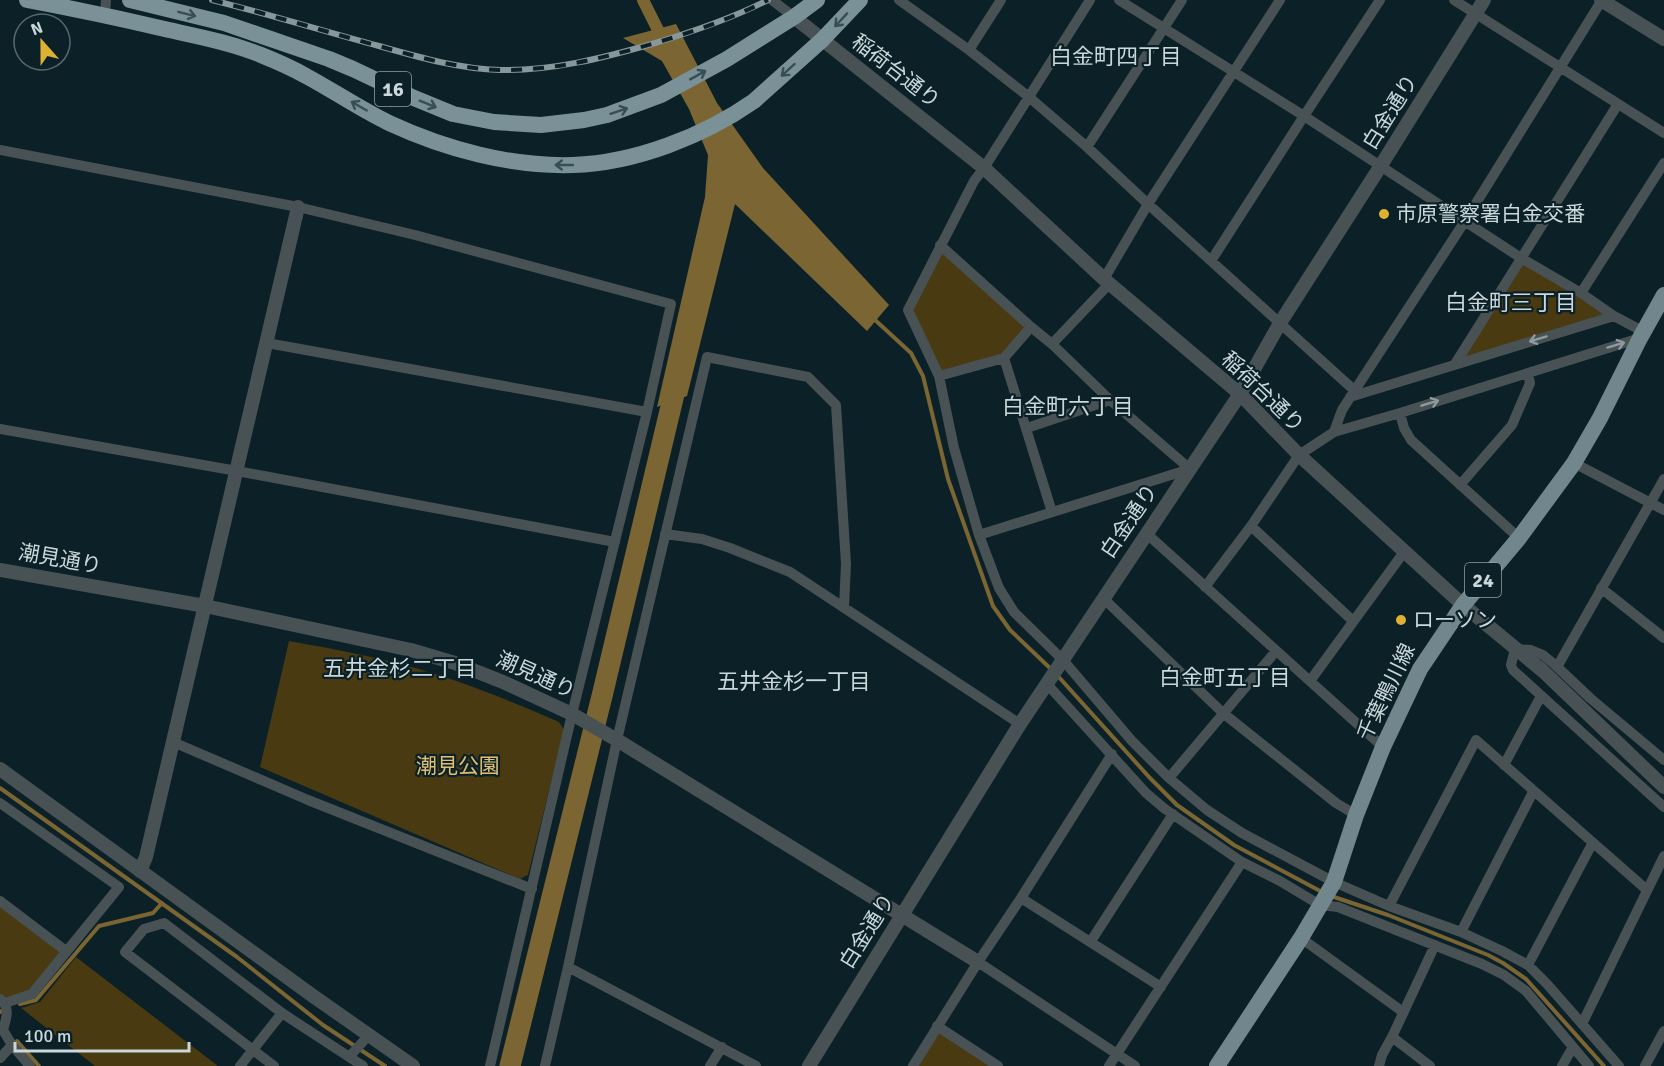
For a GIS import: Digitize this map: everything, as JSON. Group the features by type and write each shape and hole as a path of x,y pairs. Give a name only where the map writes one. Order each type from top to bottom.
{"highway":[{"name":"16","path":"27,0 106,8 259,54 305,75 386,122 452,147 533,163 575,165 616,160 654,150 713,126 754,100 822,40 860,0"},
{"name":"16","path":"130,0 224,23 329,59 453,114 494,122 541,125 584,120 631,107 661,95 734,54 817,0"}],"main road":[{"name":"千葉鴨川線","path":"1217,1066 1301,938 1334,882 1356,815 1383,747 1420,669 1463,605 1519,538 1574,463 1664,296"}],"street":[{"path":"772,0 794,17"},
{"path":"899,0 969,50 1087,147 1280,323 1352,394"},
{"path":"969,50 1001,0"},
{"path":"1090,0 974,181 908,310 939,376 954,448 979,535 999,588 1014,612 1063,660 1132,741 1169,778 1207,810 1242,833 1334,882 1389,906 1461,932 1528,965 1619,1066"},
{"path":"1119,0 1304,116 1521,258 1581,293 1642,335"},
{"path":"1087,147 1182,0"},
{"path":"1052,344 1106,281 1148,204 1280,0"},
{"path":"1211,261 1380,0"},
{"path":"1454,0 1664,133"},
{"name":"白金通り","path":"809,1066 1020,724 1240,394 1280,323 1484,0"},
{"path":"1334,432 1342,410 1465,220 1602,0 1664,39"},
{"name":"稲荷台通り","path":"794,17 984,168 1106,281 1240,394 1299,455 1463,605 1543,671 1661,784"},
{"path":"1455,364 1618,104"},
{"path":"0,150 298,207 671,304 490,1066"},
{"path":"1581,293 1664,163"},
{"path":"140,871 146,857 298,207"},
{"path":"940,245 1052,344 1110,400 1190,469"},
{"path":"1352,394 1614,316"},
{"path":"939,376 1004,358 1031,327"},
{"path":"1205,587 1251,526 1299,455 1334,432 1528,373 1642,335"},
{"path":"267,343 646,412"},
{"path":"545,1066 707,357 808,377 836,405 846,564 843,607"},
{"path":"1004,358 1052,512"},
{"path":"1460,485 1512,425 1530,383 1528,373"},
{"path":"1027,428 1110,400"},
{"path":"1400,413 1404,428 1411,440 1519,538"},
{"path":"0,429 615,542"},
{"path":"1574,463 1664,510"},
{"path":"979,535 1190,469"},
{"path":"1557,667 1664,479"},
{"path":"1251,526 1353,621"},
{"path":"1146,533 1383,747"},
{"path":"665,534 702,539 753,556 790,572 1020,724"},
{"path":"1310,681 1404,552"},
{"name":"潮見通り","path":"0,570 205,606 411,650 455,663 503,682 572,714 618,740 978,962"},
{"path":"1601,588 1664,638"},
{"path":"1103,598 1223,713 1336,803 1356,815"},
{"path":"1664,760 1543,655 1531,650 1515,649 1511,665 1513,670 1664,807"},
{"path":"1169,778 1276,651"},
{"path":"1047,684 1146,793 1173,814 1242,862 1320,905 1338,907 1504,975 1526,991 1589,1066"},
{"path":"1504,765 1541,696"},
{"path":"1389,906 1476,740 1647,890"},
{"path":"173,742 308,800 532,889"},
{"path":"913,1066 1112,754"},
{"path":"0,769 413,1066"},
{"path":"1461,932 1533,792"},
{"path":"0,803 119,887 32,994 2,1001 8,1013 3,1030 12,1045 30,1066"},
{"path":"1090,941 1173,814"},
{"path":"1528,965 1592,844"},
{"path":"1582,1024 1664,856"},
{"path":"1109,1066 1242,862"},
{"path":"1022,898 1161,987"},
{"path":"0,901 66,951"},
{"path":"274,1066 125,952 144,928 165,923 282,1013 363,1066"},
{"path":"1301,938 1403,1012"},
{"path":"1379,1066 1382,1055 1435,945"},
{"path":"978,962 1135,1066"},
{"path":"568,967 756,1066"},
{"path":"240,1066 282,1013"},
{"path":"938,1026 998,1066"},
{"path":"1645,1066 1664,1031"},
{"path":"349,1057 369,1035"},
{"path":"1392,1037 1430,1066"},
{"path":"0,1058 12,1045"},
{"path":"710,1066 722,1047"},
{"path":"1562,1066 1573,1047"}],"green space":[{"path":"940,245 1031,327 1004,358 939,376 908,310"},
{"path":"1521,258 1614,316 1455,364"},
{"name":"潮見公園","path":"289,641 364,655 420,669 484,691 559,722 564,730 528,875 520,879 260,767"},
{"path":"0,901 66,951 32,994 0,999"},
{"path":"76,957 218,1066 95,1066 21,1008 40,1002"},
{"path":"937,1026 998,1066 913,1066"}],"shaded area":[{"path":"676,24 717,103 763,168 889,305 867,331 735,204 687,396 657,407 705,197 708,155 689,109 662,61 623,38"}],"waterway":[{"path":"643,0 664,42"},
{"path":"874,319 911,353 923,376 948,479 993,606 1010,630 1051,669"},
{"path":"510,1066 679,373"},
{"path":"1057,675 1177,805 1234,845 1322,892"},
{"path":"0,788 237,957 323,1025 385,1066"},
{"path":"1331,896 1388,915 1503,963 1526,979 1604,1066"},
{"path":"20,1004 36,1000 99,926 153,913 162,903"},
{"path":"17,1041 39,1066"}],"railway":[{"path":"212,0 424,58 454,65 500,70 558,66 615,54 697,30 768,0"}],"place":[{"name":"市原警察署白金交番","path":"1384,214"},
{"name":"ローソン","path":"1401,620"}],"district":[{"name":"白金町四丁目","path":"1116,56"},
{"name":"白金町三丁目","path":"1511,302"},
{"name":"白金町六丁目","path":"1068,406"},
{"name":"五井金杉二丁目","path":"400,668"},
{"name":"白金町五丁目","path":"1225,677"},
{"name":"五井金杉一丁目","path":"794,681"}]}
